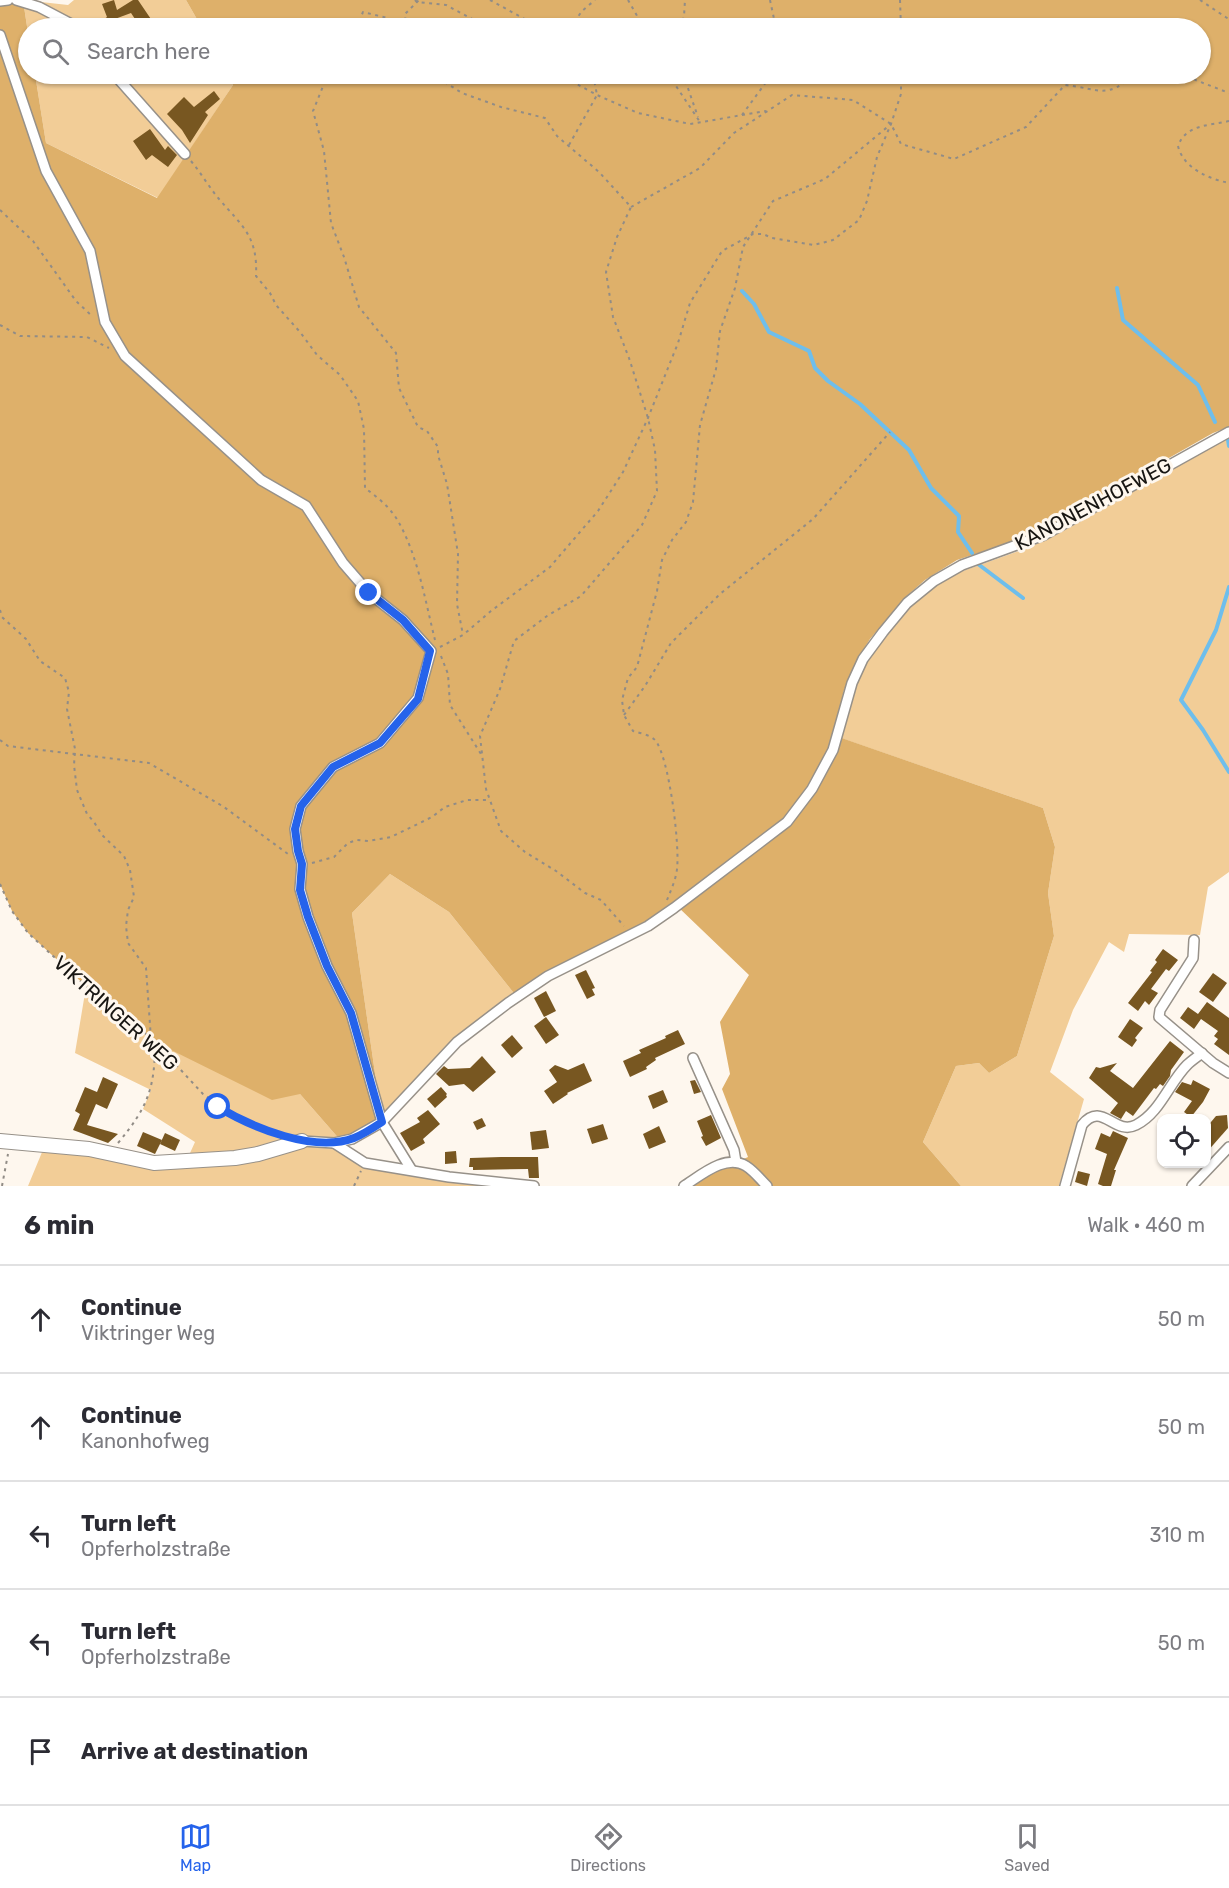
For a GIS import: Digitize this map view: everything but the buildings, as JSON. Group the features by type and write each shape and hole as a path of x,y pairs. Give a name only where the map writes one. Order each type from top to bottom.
{"street":[{"path":"0,2 8,0"},
{"path":"16,0 39,7 60,18"},
{"path":"0,35 46,171 90,251 105,322 124,356 261,480 306,506 343,563 369,593 403,620 430,651 418,699 380,743 333,767 301,806 295,829 302,864 300,890 308,917 327,966 351,1013 382,1122 411,1169"},
{"path":"123,84 185,154"},
{"name":"KANONENHOFWEG","path":"334,1143 352,1139 382,1122 457,1042 508,1003 548,976 658,919 787,822 812,789 833,750 852,683 864,659 906,603 934,581 962,565 1044,535 1229,432"},
{"path":"1194,940 1192,958 1160,1010 1159,1017 1229,1073"},
{"path":"1065,1186 1082,1125 1088,1118 1095,1115 1102,1116 1121,1127 1138,1124 1150,1114 1187,1065 1202,1053"},
{"path":"693,1058 734,1150 736,1162"},
{"path":"5,1142 67,1146 110,1153 144,1162 235,1158 302,1141 334,1143 365,1163 449,1177 534,1186"},
{"path":"1191,1186 1229,1147"},
{"path":"684,1186 721,1164 736,1162 747,1167 767,1186"}],"path":[{"path":"490,0 519,18"},
{"path":"577,18 595,0"},
{"path":"628,0 638,18"},
{"path":"684,18 685,0"},
{"path":"770,0 774,18"},
{"path":"900,0 901,18"},
{"path":"1200,0 1229,21"},
{"path":"405,18 405,14 417,1 446,5 470,18"},
{"path":"360,18 363,12 388,18"},
{"path":"324,84 313,111 324,151 331,223 359,307 396,353 399,388 418,427 427,431 438,447 454,522 458,554 457,604 463,635"},
{"path":"448,84 462,93 501,107 545,118 557,136 599,172 631,207"},
{"path":"577,84 638,112 690,124 768,111"},
{"path":"569,146 597,95 595,84"},
{"path":"675,84 700,122"},
{"path":"687,84 700,122"},
{"path":"742,116 765,84"},
{"path":"438,648 463,635 490,611 550,567 598,511 623,472 648,418 678,343 690,303 722,250 753,234 814,245 833,240 859,220 867,201 877,157 901,94 901,84"},
{"path":"630,933 601,900 585,893 525,852 501,831 486,789 480,736 500,689 514,641 548,615 581,596 642,525 657,491 655,450 648,418 613,317 606,272 617,237 631,207 700,168 734,133 792,95 853,100 891,124 901,144 954,159 1026,127 1065,85 1109,92 1122,84"},
{"path":"1206,84 1229,93"},
{"path":"1229,121 1192,129 1186,132 1178,146 1180,156 1195,169 1204,175 1229,183"},
{"path":"658,919 677,873 676,829 663,753 653,738 633,731 624,715 622,700 628,678 637,667 657,591 662,560 672,540 686,522 693,502 700,425 716,369 722,323 735,288 743,247 773,201 825,179 891,124"},
{"path":"185,154 218,198 238,219 253,245 256,276 270,293 276,305 317,355 340,375 358,401 364,429 365,488 382,501 397,520 416,562 438,648 448,674 450,705 482,756"},
{"path":"0,210 33,241 76,301 95,319"},
{"path":"0,325 20,336 87,337 124,356"},
{"path":"624,715 671,643 720,594 813,519 890,432"},
{"path":"0,610 2,616 26,639 40,661 65,678 69,692 67,709 75,754 77,790 87,814 102,835 124,856 130,870 134,897 128,910 126,926 128,943 146,968 151,1039"},
{"path":"0,740 8,746 149,763 224,807 302,864 334,857 348,843 357,840 368,841 390,837 456,803 466,800 490,800"},
{"name":"VIKTRINGER WEG","path":"0,884 12,911 28,933 101,1000 155,1042 218,1107 249,1123 302,1141"},
{"path":"110,1153 138,1119 151,1090 155,1066 155,1042"},
{"path":"2,1186 5,1142"}],"shaded area":[{"path":"0,0 23,0 26,18 18,18 18,84 37,84 46,143 157,198 232,84 1211,84 1211,18 196,18 186,0 1229,0 1229,427 1213,433 1033,535 957,560 925,580 909,594 870,639 856,662 844,690 833,735 1043,808 1055,847 1048,893 1054,936 1017,1056 989,1073 979,1063 956,1066 923,1142 961,1186 684,1186 748,1157 722,1089 730,1074 720,1022 749,975 677,906 517,997 449,912 390,874 352,913 382,1122 341,1141 300,1094 272,1100 155,1042 101,1000 28,933 12,911 0,884"},
{"path":"23,0 68,5 74,0 186,0 196,18 26,18"},
{"path":"37,84 233,85 158,198 46,143"},
{"path":"1229,439 1229,872 1208,887 1200,935 1129,934 1124,952 1109,942 1073,1010 1050,1072 1084,1099 1059,1186 961,1186 923,1142 956,1066 979,1063 989,1073 1017,1056 1054,936 1048,893 1055,847 1043,808 841,738 853,694 866,662 913,604 949,576 1033,546 1189,457"},
{"path":"390,874 449,912 517,997 457,1042 382,1122 352,913"},
{"path":"86,987 155,1042 300,1094 341,1141 365,1163 534,1186 28,1186 45,1145 186,1162 195,1142 143,1109 151,1090 75,1053"}],"waterway":[{"path":"1117,288 1123,320 1198,385 1215,422"},
{"path":"742,291 754,304 769,332 809,351 815,368 828,381 860,404 909,450 931,488 959,516 958,532 972,553"},
{"path":"1228,440 1229,446"},
{"path":"978,564 1023,598"},
{"path":"1229,587 1216,630 1181,700 1229,772"}],"route":[{"path":"218,1107 249,1123 302,1141 334,1143 352,1139 382,1122 351,1013 327,966 308,917 300,890 302,864 295,829 301,806 333,767 380,743 418,699 430,651 403,620 369,593"}]}
